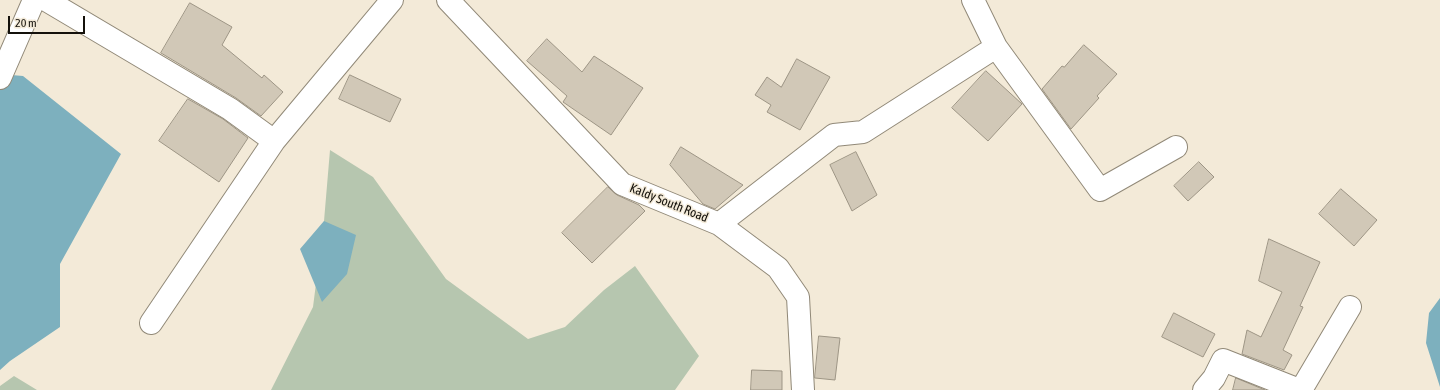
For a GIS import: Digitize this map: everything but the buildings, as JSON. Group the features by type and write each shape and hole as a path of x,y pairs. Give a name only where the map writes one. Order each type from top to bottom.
{"street":[{"path":"0,78 34,0"},
{"path":"46,0 230,109 274,141"},
{"path":"151,323 274,141 392,0"},
{"name":"Kaldy South Road","path":"448,0 622,184 719,224 778,268 798,298 803,390"},
{"path":"973,0 996,48 1100,190 1176,147"},
{"path":"719,224 834,136 863,132 996,48"},
{"path":"1204,390 1214,378 1223,360 1300,390 1350,307"}],"green space":[{"path":"330,150 373,177 446,279 528,339 565,327 604,290 635,266 699,356 675,390 271,390 313,307 324,221"},
{"path":"14,376 37,390 0,390 0,386"}],"water":[{"path":"0,74 23,76 121,154 60,264 60,327 10,361 0,370"},
{"path":"324,221 356,235 347,274 322,302 300,249"},
{"path":"1440,298 1440,387 1426,343 1429,313"}]}
